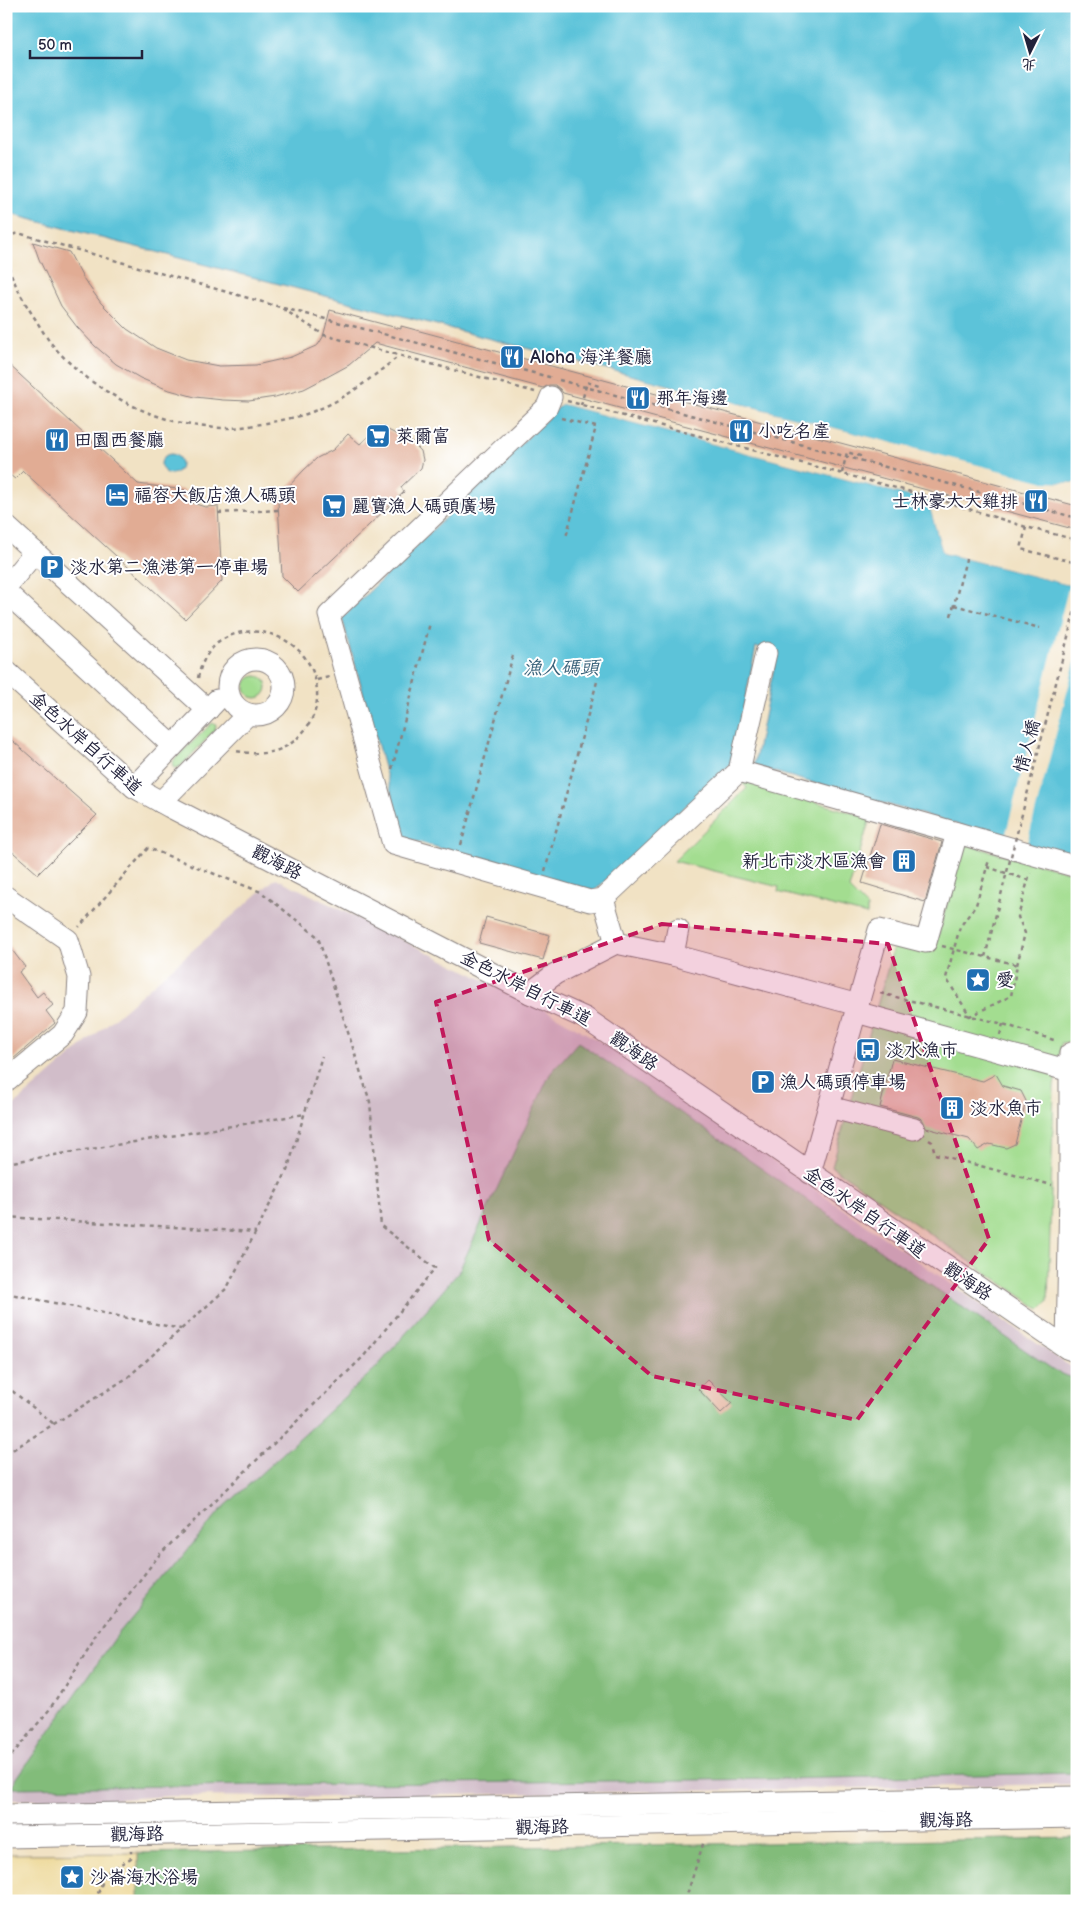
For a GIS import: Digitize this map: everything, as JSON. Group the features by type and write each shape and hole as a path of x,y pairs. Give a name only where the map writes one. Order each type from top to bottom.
{"street":[{"path":"551,396 547,406 329,615 393,844 596,900 616,943"},
{"path":"6,526 208,710"},
{"path":"6,587 35,552"},
{"path":"6,592 173,746"},
{"path":"596,900 739,771 766,653"},
{"path":"252,659 262,659 278,669 282,677 284,695 274,710 257,716 248,714 239,710 232,703 228,689 230,676 235,668 243,662 252,659"},
{"name":"觀海路","path":"6,671 134,787 530,993 585,1018 1072,1350"},
{"path":"134,787 228,689"},
{"path":"161,802 248,714"},
{"path":"739,771 1077,868"},
{"path":"810,1173 880,930 926,942 957,833"},
{"path":"6,897 68,940 79,977 77,1012 63,1034 6,1081"},
{"path":"673,955 678,929"},
{"path":"530,993 555,974 616,943 673,955 859,1002 1072,1059 1070,1190 1072,1350"},
{"path":"829,1107 914,1129"},
{"name":"觀海路","path":"6,1815 1077,1797"},
{"name":"觀海路","path":"6,1836 1077,1817"}],"path":[{"path":"6,238 18,233 280,307 1077,518"},
{"path":"6,259 16,286 29,310 50,342 74,366 100,387 130,404 160,417 191,425 225,428 254,426 313,412 339,401 400,355"},
{"path":"280,307 324,335 934,498 1026,527 1077,540"},
{"path":"581,405 587,382 599,386 598,390"},
{"path":"559,418 596,427 566,537"},
{"path":"842,473 847,452 860,456 859,460"},
{"path":"218,513 279,510"},
{"path":"1026,527 1021,548 1077,563"},
{"path":"951,616 966,559"},
{"name":"情人橋","path":"985,956 1077,602"},
{"path":"954,605 1040,628"},
{"path":"390,774 430,623"},
{"path":"197,682 200,664 210,648 226,636 237,632 254,631 275,635 294,645 308,660 317,680 318,702 311,723 302,734 297,740 278,751 256,754 234,750"},
{"path":"459,853 513,655"},
{"path":"544,877 598,678"},
{"path":"970,1016 946,978 960,927 976,905 993,843"},
{"path":"6,1762 49,1710 98,1634 160,1554 363,1357 435,1268 381,1226 370,1102 318,938 261,892 148,848 68,940"},
{"path":"970,1016 1011,996 1024,933 1018,917 1034,855"},
{"path":"987,867 1028,880"},
{"path":"926,942 1018,965"},
{"path":"859,1002 970,1016 1002,1024 1065,1044 1072,1059"},
{"path":"6,1454 127,1378 227,1288 288,1171 322,1056"},
{"path":"6,1163 305,1114"},
{"path":"914,1129 932,1142 936,1154 1070,1190"},
{"path":"6,1217 256,1232"},
{"path":"6,1293 181,1329"},
{"path":"6,1386 54,1424"},
{"path":"685,1901 710,1824"},
{"path":"95,1901 106,1873 131,1858 130,1834"}],"highlighted area":[{"path":"662,924 888,944 989,1239 857,1420 652,1376 489,1240 436,1002"}],"shaded area":[{"path":"276,878 536,1005 603,1043 1068,1365 1077,1369 1077,1784 319,1797 170,1796 86,1801 6,1800 6,1112"}],"green space":[{"path":"256,676 266,683 267,687 260,697 256,698 246,691 245,687 252,677"},
{"path":"212,723 216,725 215,730 180,767 174,768 172,766 173,761"},
{"path":"739,779 870,818 849,889 867,907 867,915 778,892 779,887 674,861 747,788"},
{"path":"963,844 1077,874 1077,1042 1061,1044 1054,1087 1048,1302 1040,1309 832,1167 895,942 934,952"},
{"path":"578,1042 1055,1371 1077,1380 1077,1773 779,1779 10,1788 118,1634 220,1511 377,1367 458,1273 550,1074"},
{"path":"1077,1838 1077,1901 138,1901 138,1853"}],"sand":[{"name":"沙崙海水浴場","path":"138,1853 138,1901 6,1901 6,1854"}],"water":[{"path":"6,6 1077,6 1077,483 1045,483 6,213"},
{"name":"漁人碼頭","path":"562,404 928,501 943,553 1077,587 1077,859 754,766 777,652 756,647 732,763 594,891 404,838 342,618"},
{"path":"171,454 178,457 181,464 178,471 171,474 164,471 161,464 164,457"}],"pier":[{"path":"554,356 1045,482 1077,483 1077,485 1045,485 554,359"},
{"path":"561,402 929,499 945,551 1077,585 1077,655 1026,847 1004,841 1069,585 943,553 928,501 562,404"}],"building":[{"path":"33,242 69,252 83,278 101,303 127,329 156,348 186,360 219,366 256,365 291,357 318,345 323,337 330,310 401,329 401,326 1077,506 1077,530 563,393 555,385 543,388 375,343 349,365 304,389 275,397 249,401 223,400 195,397 166,389 140,378 116,364 77,327 61,306"},
{"name":"福容大飯店漁人碼頭","path":"6,362 138,484 185,490 184,500 205,507 218,506 222,581 185,619 23,471 15,479 6,472"},
{"name":"麗寶漁人碼頭廣場","path":"380,426 402,437 405,435 421,451 423,460 421,468 401,487 404,492 298,592 282,576 278,502 288,487 304,470 317,458 333,450 348,434 360,444"},
{"path":"6,735 97,815 38,874 6,846"},
{"name":"新北市淡水區漁會","path":"880,824 942,842 925,902 862,883"},
{"path":"486,917 550,935 543,960 479,943"},
{"path":"6,942 25,967 19,972 37,997 43,992 53,1005 46,1011 55,1023 6,1065"},
{"name":"淡水魚市","path":"892,1059 983,1081 996,1074 1003,1086 1021,1091 1026,1101 1015,1144 1006,1148 989,1144 978,1150 969,1139 926,1128 923,1120 918,1117 880,1107"},
{"path":"708,1380 732,1403 721,1413 698,1389"}],"place":[{"name":"Aloha 海洋餐廳","path":"512,357"},
{"name":"那年海邊","path":"638,398"},
{"name":"小吃名產","path":"741,431"},
{"name":"萊爾富","path":"378,436"},
{"name":"田園西餐廳","path":"57,440"},
{"name":"福容大飯店漁人碼頭","path":"117,495"},
{"name":"士林豪大大雞排","path":"1036,501"},
{"name":"麗寶漁人碼頭廣場","path":"334,506"},
{"name":"淡水第二漁港第一停車場","path":"52,567"},
{"name":"新北市淡水區漁會","path":"904,861"},
{"name":"愛","path":"978,980"},
{"name":"淡水漁市","path":"868,1050"},
{"name":"漁人碼頭停車場","path":"763,1082"},
{"name":"淡水魚市","path":"952,1108"},
{"name":"沙崙海水浴場","path":"72,1877"}]}
